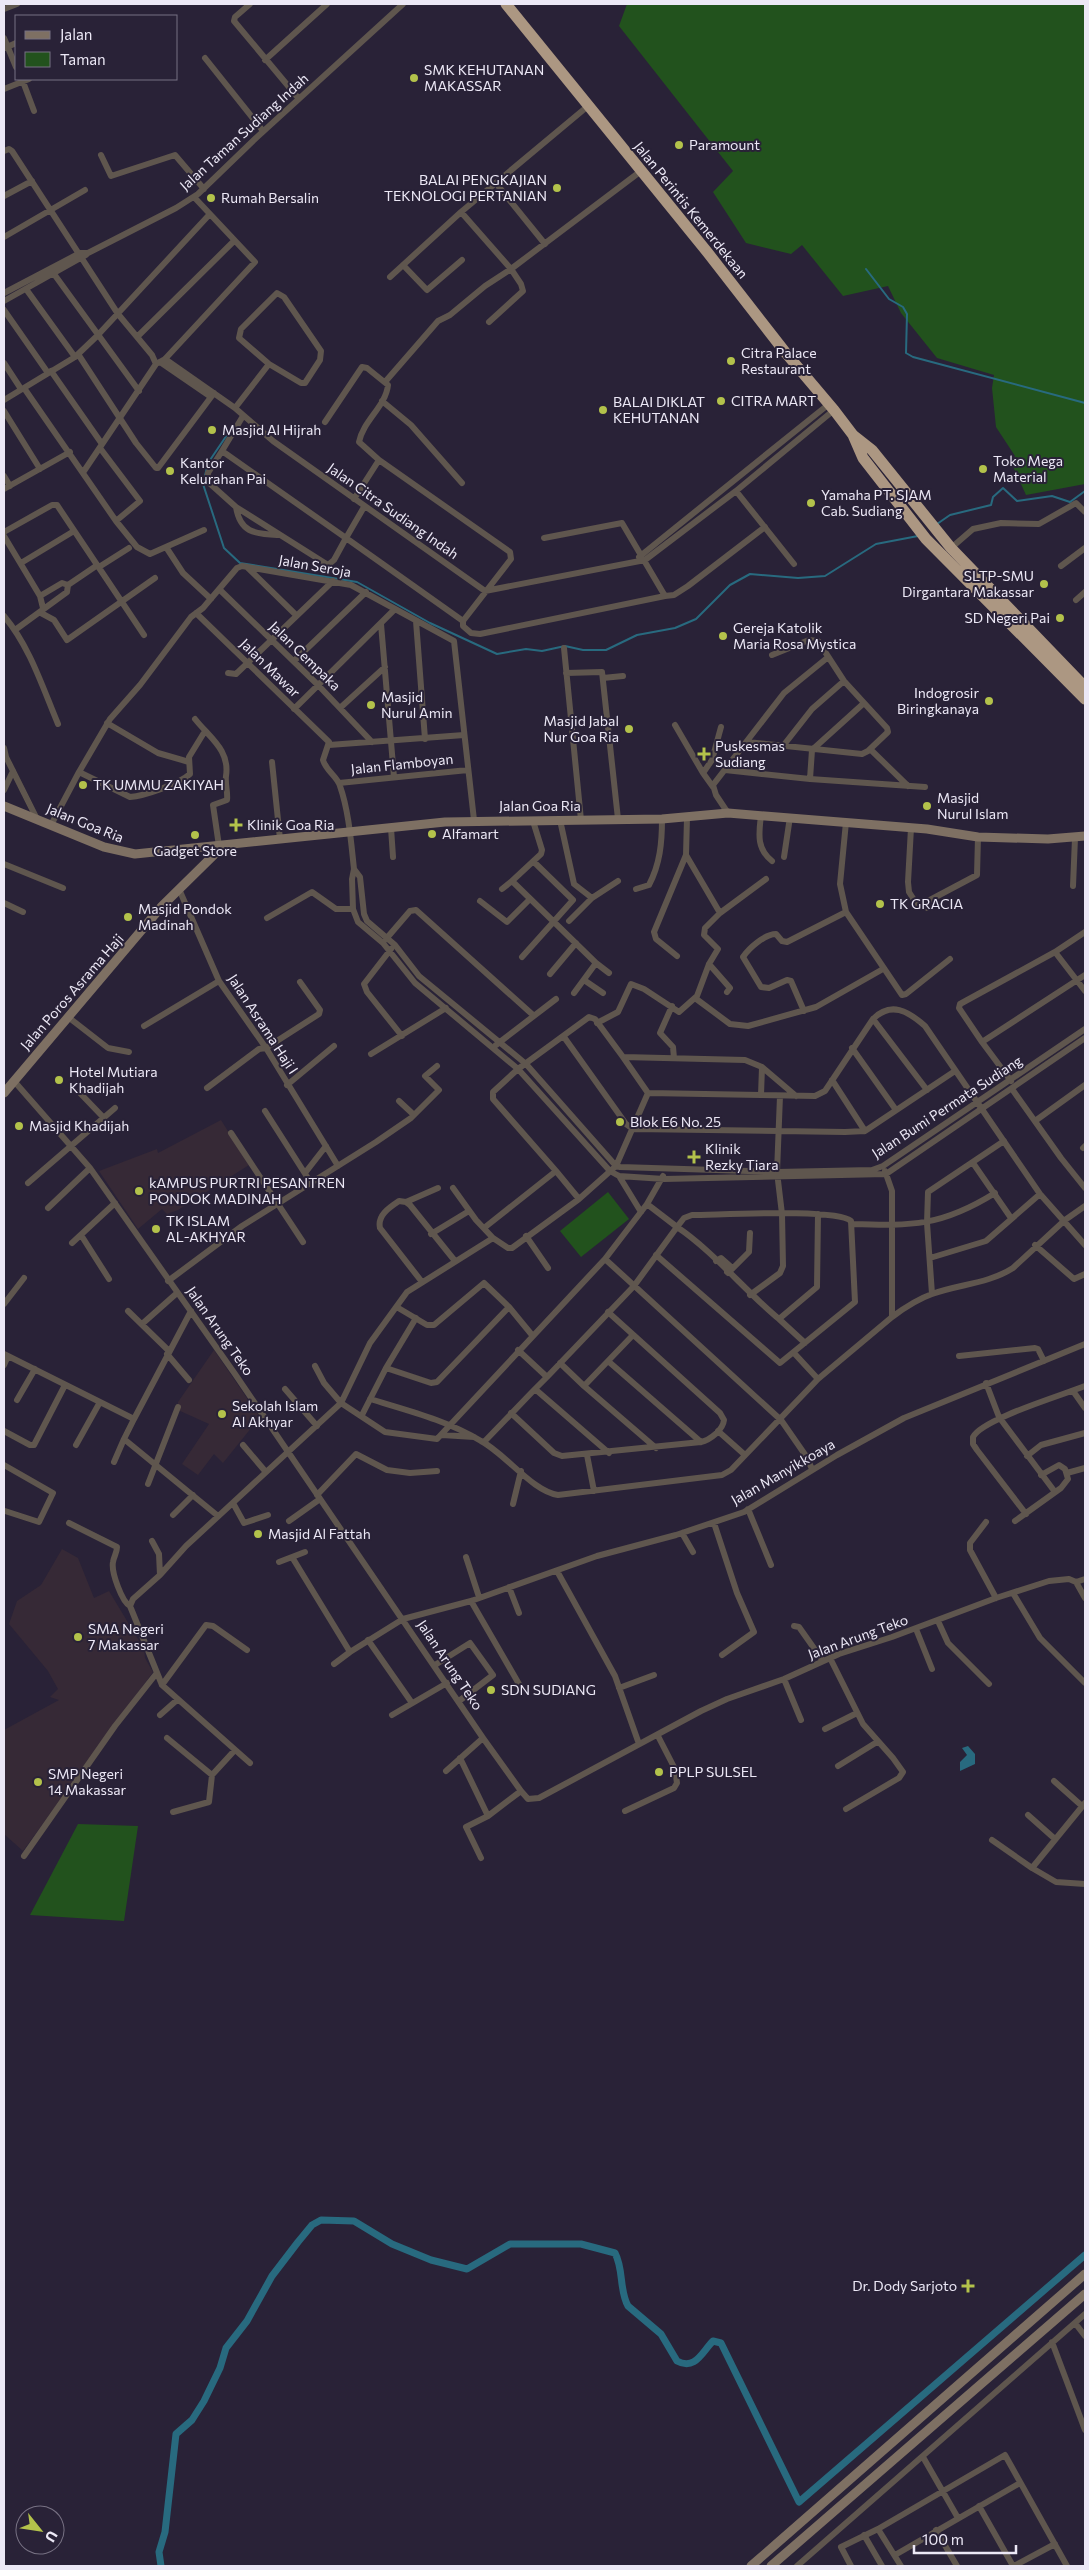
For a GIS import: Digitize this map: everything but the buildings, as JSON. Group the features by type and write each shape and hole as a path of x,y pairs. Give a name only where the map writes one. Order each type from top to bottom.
{"highway":[{"name":"Jalan Perintis Kemerdekaan","path":"506,4 853,435 864,458 926,539 1085,699"},
{"name":"Jalan Perintis Kemerdekaan","path":"853,435 872,450 951,548 1085,687"}],"main road":[{"name":"Jalan Goa Ria","path":"5,808 127,854 474,820 662,819 728,813 761,814 911,828 978,837 1075,838 1085,836"},
{"name":"Jalan Poros Asrama Haji","path":"7,1086 179,890 212,860 222,846"},
{"path":"751,2566 1085,2274"},
{"path":"772,2566 1085,2294"}],"street":[{"path":"4,9 17,4"},
{"path":"250,4 235,17 234,21 299,99"},
{"path":"265,60 327,4"},
{"name":"Jalan Taman Sudiang Indah","path":"4,293 84,255 194,197 263,131 403,4"},
{"path":"4,38 6,48 15,64"},
{"path":"205,58 263,131"},
{"path":"4,89 22,80"},
{"path":"24,80 34,111"},
{"path":"390,277 461,212 588,106"},
{"name":"Jalan Citra Sudiang Indah","path":"4,151 9,149 12,151 84,255 90,270 118,314 152,355 160,362 235,408 273,441 485,591"},
{"path":"101,155 111,176 175,155 204,189"},
{"path":"385,382 403,358 438,321 450,315 485,286 545,244 641,171"},
{"path":"4,196 32,181"},
{"path":"499,187 545,244"},
{"path":"4,238 85,190"},
{"path":"84,471 160,362 253,267 254,260 194,197"},
{"path":"461,212 511,269 521,284 523,291 489,322"},
{"path":"4,400 76,356 118,314 210,215"},
{"path":"136,337 234,241"},
{"path":"4,301 54,274 84,255"},
{"path":"403,265 427,290 462,260"},
{"path":"54,274 97,336 103,338 139,391"},
{"path":"26,289 76,356 136,444 157,468 212,395"},
{"path":"279,293 311,334 322,353 305,383 300,383 268,364 244,346 238,335 241,329 279,293"},
{"path":"4,310 140,502 116,521"},
{"path":"4,364 84,471 116,521 142,551 150,554 204,530"},
{"path":"235,408 268,364"},
{"path":"325,422 362,367 368,368 385,382 388,387 382,401 362,431 358,442 367,452 510,552 511,559 463,621 463,626 471,633 480,634 674,595 765,527"},
{"path":"382,401 411,425 462,483"},
{"path":"485,591 643,557 736,490 831,407"},
{"path":"643,557 698,510 831,407"},
{"path":"4,411 40,469"},
{"path":"243,416 208,472 207,481 236,507 328,565 334,560 364,507"},
{"path":"222,451 463,621"},
{"path":"4,476 7,487 70,452"},
{"path":"354,499 379,460"},
{"path":"736,490 794,564"},
{"path":"951,548 975,528 1001,523 1039,524 1076,503 1085,512"},
{"path":"144,635 122,602 98,567 74,531 55,504 4,534 40,596 42,610 54,620 67,640 122,602 155,578"},
{"path":"236,507 238,518 250,531 279,535"},
{"path":"698,510 702,516"},
{"path":"544,538 622,523 665,596"},
{"path":"21,563 74,531"},
{"path":"166,547 182,573 211,598"},
{"path":"16,630 67,592 68,586 129,548"},
{"path":"1061,566 1085,548"},
{"path":"51,825 108,723 140,685 191,617 211,598 237,568 247,567 296,615"},
{"name":"Jalan Seroja","path":"247,567 351,585 454,641 474,820"},
{"path":"228,673 236,674 333,581"},
{"path":"40,596 62,583 68,586"},
{"name":"Jalan Cempaka","path":"218,589 294,661 372,742"},
{"path":"294,661 366,592"},
{"path":"1076,600 1085,592"},
{"path":"294,709 395,609"},
{"name":"Jalan Mawar","path":"196,613 328,743"},
{"path":"4,616 16,630 28,652 58,724"},
{"path":"416,621 425,739"},
{"path":"381,624 394,777"},
{"path":"747,742 859,754 870,749 888,730 844,681 827,658 824,649 818,641 814,639 772,654"},
{"path":"564,648 582,820"},
{"path":"713,787 784,693 827,658"},
{"path":"340,708 385,667"},
{"path":"566,673 600,672 603,678 618,819"},
{"path":"603,678 623,676"},
{"path":"783,746 812,709 844,681"},
{"path":"810,779 812,750 864,703"},
{"path":"195,719 221,748 229,766 226,776 227,800 212,806 222,846"},
{"path":"108,723 158,753 189,762"},
{"path":"674,725 728,813"},
{"path":"702,773 712,760 721,727"},
{"path":"79,772 132,798 186,778 190,773 189,757 205,731"},
{"path":"267,918 312,892 336,909 353,909 352,880 354,869 349,832 339,783 328,771 323,760 328,743 390,742 464,735"},
{"path":"4,748 5,757 37,819"},
{"path":"870,749 908,786"},
{"path":"272,762 280,839"},
{"name":"Jalan Flamboyan","path":"339,783 468,770"},
{"path":"725,770 810,779 925,787"},
{"path":"4,790 12,771"},
{"path":"761,814 760,843 764,855 772,861"},
{"path":"784,857 790,817"},
{"path":"677,956 656,939 654,932 686,855 687,818"},
{"path":"636,889 649,885 655,871 663,847 662,819"},
{"path":"560,820 574,884 592,898"},
{"path":"502,889 534,862 542,850 533,821"},
{"path":"846,822 840,884 846,912 898,993 906,994 950,959"},
{"path":"391,828 393,857"},
{"path":"911,828 908,892 916,903 927,906 977,875 978,837"},
{"path":"1073,886 1075,838"},
{"path":"686,855 720,913"},
{"path":"522,957 572,900 534,862"},
{"path":"4,864 63,888"},
{"name":"Jalan Bumi Permata Sudiang","path":"354,869 360,877 364,914 367,921 385,940 389,951 416,983 518,1069 610,1171 619,1176 664,1179 872,1170 884,1166 979,1105 1012,1088 1085,1038"},
{"path":"597,1023 618,1012 631,984 672,1006 679,1012 695,998 718,948 704,935 705,928 720,913 766,879"},
{"path":"512,881 608,973"},
{"path":"568,921 592,898 618,881"},
{"name":"Jalan Asrama Haji I","path":"179,890 219,981 266,1048 338,1166"},
{"path":"480,902 508,922 530,899"},
{"path":"4,903 23,912"},
{"name":"Jalan Bumi Permata Sudiang","path":"353,909 358,922 395,945 419,976 526,1064 616,1166 777,1175 886,1174 1010,1081 1085,1029"},
{"path":"385,940 410,912 416,910 533,1015"},
{"path":"804,1011 792,981 787,980 769,988 761,987 743,957 746,952 769,935 776,934 786,942 846,912"},
{"path":"1010,1081 959,1008 960,1004 1055,952 1085,932"},
{"path":"550,974 576,943"},
{"path":"395,945 364,984 367,992 402,1036"},
{"path":"1055,952 1085,991"},
{"path":"398,962 404,956"},
{"path":"574,993 596,963"},
{"path":"709,964 727,983 730,988 727,992"},
{"path":"695,998 727,1022 737,1026 748,1026 804,1011 843,993 883,969"},
{"path":"982,1042 1085,975"},
{"path":"584,980 604,993"},
{"path":"144,1026 219,981"},
{"path":"207,1088 257,1050 266,1048 319,1014 320,1010 300,982"},
{"path":"493,1047 556,999"},
{"path":"672,1006 660,1033 673,1046 674,1058"},
{"path":"371,1054 446,1008"},
{"path":"648,1093 818,1095 832,1080 852,1048 874,1019 884,1010 895,1008 917,1019 925,1026 1040,1194 1085,1245"},
{"path":"68,1017 108,1048 129,1052"},
{"path":"579,1199 492,1096 493,1092 518,1069 589,1017 597,1023 648,1093"},
{"path":"874,1019 927,1090"},
{"path":"564,1037 626,1124 633,1129 865,1130 955,1070"},
{"path":"287,1085 334,1046"},
{"path":"852,1048 896,1110"},
{"path":"623,1057 745,1060 762,1067 796,1096"},
{"path":"168,1281 242,1226 338,1166 414,1115 438,1090 425,1076 437,1066"},
{"path":"761,1095 762,1067"},
{"path":"832,1080 865,1130"},
{"path":"1035,1121 1085,1085"},
{"name":"Jalan Arung Teko","path":"7,1086 71,1145 90,1168 435,1664 483,1738 528,1799 538,1798 728,1699 784,1679 830,1658 916,1629 1013,1592 1049,1582 1069,1579 1076,1582 1085,1579"},
{"path":"1012,1088 1061,1158 1085,1188"},
{"path":"78,1092 103,1117"},
{"path":"453,1188 469,1211 493,1238 509,1248 579,1199 616,1166 648,1093"},
{"path":"750,1295 780,1273 783,1268 782,1214 777,1175 777,1131 780,1096"},
{"path":"399,1102 414,1115"},
{"path":"28,1183 114,1108"},
{"path":"265,1111 311,1183"},
{"path":"230,1133 303,1242"},
{"path":"932,1294 927,1196 930,1190 974,1163 1004,1141"},
{"path":"305,1174 326,1146"},
{"path":"974,1163 1011,1218"},
{"path":"884,1166 892,1190 892,1317"},
{"path":"48,1208 90,1168"},
{"path":"315,1366 324,1383 340,1403 362,1415 385,1432 436,1439 604,1259 642,1212 664,1179 663,1170"},
{"path":"484,1228 556,1171"},
{"path":"619,1176 642,1212"},
{"path":"422,1282 379,1224 380,1218 390,1207 399,1201 406,1202 438,1188"},
{"path":"852,1224 891,1225 927,1223 966,1210 995,1192"},
{"path":"930,1258 981,1243 990,1238 1040,1194"},
{"path":"406,1202 431,1234 456,1261"},
{"path":"72,1244 114,1203"},
{"path":"647,1204 691,1237 750,1295 805,1343"},
{"path":"370,1399 450,1423 484,1442 539,1488 551,1494 558,1495 722,1476 781,1420 818,1379 892,1317 932,1294 971,1285 1003,1274 1013,1268 1035,1245 1064,1220 1085,1206"},
{"path":"431,1234 469,1211"},
{"path":"779,1319 812,1294 817,1287 818,1214"},
{"path":"484,1442 634,1286 656,1255 684,1218 692,1215 818,1214 850,1219 852,1224 856,1302 782,1362 777,1362 656,1255"},
{"path":"728,1272 750,1252 750,1233"},
{"path":"81,1235 109,1279"},
{"path":"526,1236 548,1268"},
{"path":"250,1763 234,1751 162,1685 130,1606 132,1599 160,1575 186,1546 265,1471 317,1426 340,1403 370,1343 401,1298 422,1282 493,1238"},
{"path":"1035,1245 1074,1279 1085,1274"},
{"path":"604,1259 781,1420 806,1456 812,1470"},
{"path":"4,1304 24,1278"},
{"path":"400,1309 434,1325 484,1282 509,1307 532,1335"},
{"path":"142,1324 177,1293"},
{"path":"386,1368 431,1383 437,1382 509,1307"},
{"path":"128,1311 168,1352 189,1380"},
{"path":"114,1462 168,1352 191,1311"},
{"path":"511,1413 556,1455 587,1455 701,1442 709,1439 718,1431 724,1423 720,1413 687,1384 674,1369 632,1335 608,1312"},
{"path":"362,1415 386,1368 416,1318"},
{"path":"584,1386 632,1335"},
{"name":"Jalan Manyikkoaya","path":"334,1664 368,1640 403,1619 471,1601 597,1556 682,1533 748,1509 904,1418 986,1383 1083,1346"},
{"path":"959,1356 1035,1348 1038,1349 1044,1362"},
{"path":"518,1350 547,1377"},
{"path":"794,1352 818,1379"},
{"path":"4,1365 6,1355 134,1420"},
{"path":"608,1361 701,1442"},
{"path":"560,1364 656,1448"},
{"path":"17,1400 35,1369"},
{"path":"986,1383 1000,1417 1026,1456 1055,1492"},
{"path":"4,1431 30,1445 34,1445 65,1385"},
{"path":"1026,1514 973,1444 975,1432 1000,1417 1085,1386"},
{"path":"285,1389 317,1426"},
{"path":"535,1389 609,1453"},
{"path":"1073,1391 1085,1408"},
{"path":"76,1445 100,1402"},
{"path":"148,1484 178,1407"},
{"path":"718,1431 745,1455"},
{"path":"1026,1456 1041,1445 1085,1432"},
{"path":"442,1434 475,1437"},
{"path":"124,1439 218,1516"},
{"path":"243,1446 265,1471"},
{"path":"289,1521 319,1497 356,1454 387,1470 410,1473 437,1471"},
{"path":"587,1455 594,1491"},
{"path":"4,1465 54,1493 39,1522 5,1511"},
{"path":"1015,1521 1066,1483 1067,1474 1063,1467 1057,1465 1041,1475"},
{"path":"1067,1474 1085,1468"},
{"path":"513,1504 521,1471"},
{"path":"172,1515 193,1494"},
{"path":"233,1503 244,1523 268,1515"},
{"path":"748,1509 771,1565"},
{"path":"714,1522 737,1593 754,1632 722,1655"},
{"path":"986,1522 970,1544 970,1550 996,1598"},
{"path":"69,1523 117,1547 112,1564 120,1592 125,1603 130,1606"},
{"path":"682,1533 693,1552"},
{"path":"152,1541 160,1554 160,1575"},
{"path":"279,1562 304,1552"},
{"path":"466,1557 479,1597"},
{"path":"292,1558 350,1652"},
{"path":"557,1571 606,1659 640,1744"},
{"path":"1076,1582 1085,1598"},
{"path":"508,1587 519,1613"},
{"path":"1013,1592 1040,1638 1085,1683"},
{"path":"471,1601 523,1691"},
{"path":"938,1621 948,1642 989,1684"},
{"path":"162,1685 206,1625 213,1626 247,1650"},
{"path":"794,1626 799,1627 823,1661"},
{"path":"916,1629 932,1669"},
{"path":"368,1640 412,1703"},
{"path":"435,1664 470,1643 493,1675 459,1700"},
{"path":"830,1658 869,1733 894,1758 902,1770 900,1778 846,1809"},
{"path":"24,1856 114,1726 156,1674"},
{"path":"619,1688 654,1675"},
{"path":"784,1679 801,1720"},
{"path":"392,1715 447,1683"},
{"path":"160,1715 177,1700"},
{"path":"825,1729 857,1713"},
{"path":"625,1812 674,1788 677,1783 676,1769 658,1736"},
{"path":"167,1738 212,1776"},
{"path":"446,1770 483,1738"},
{"path":"838,1766 877,1742"},
{"path":"173,1812 210,1802 212,1776 234,1751"},
{"path":"460,1758 488,1816"},
{"path":"1032,1868 1084,1804 1054,1781"},
{"path":"481,1858 466,1827 488,1816 521,1791"},
{"path":"1028,1815 1055,1840"},
{"path":"992,1840 1056,1882 1085,1884"},
{"path":"797,2566 923,2457 983,2401 1085,2314"},
{"path":"1074,2323 1085,2336"},
{"path":"1052,2342 1085,2430"},
{"path":"851,2566 841,2547 878,2529 1005,2455 1067,2566"},
{"path":"923,2457 958,2518"},
{"path":"895,2554 1020,2483"},
{"path":"979,2506 1013,2566 1055,2544"},
{"path":"878,2529 901,2566"},
{"path":"936,2530 957,2566"},
{"path":"864,2535 882,2566"}],"shaded area":[{"path":"221,1120 249,1165 178,1210 167,1214 162,1209 138,1229 99,1171 157,1149 158,1153"},
{"name":"Sekolah Islam Al Akhyar","path":"214,1350 260,1417 223,1463 214,1454 198,1475 182,1464 209,1424 178,1410 178,1402"},
{"path":"62,1549 78,1558 94,1598 109,1591 144,1649 145,1658 153,1672 23,1851 4,1834 4,1730 59,1700 50,1697 58,1689 48,1671 9,1624 17,1601 41,1585"}],"green space":[{"path":"627,4 1085,4 1085,484 1026,495 1011,462 1015,456 996,427 992,388 994,375 937,358 901,313 888,286 843,296 802,245 791,254 746,243 713,192 733,171 619,26"},
{"path":"608,1192 629,1219 581,1257 560,1231"},
{"path":"78,1824 138,1826 124,1921 30,1915"}],"water":[{"path":"968,1746 975,1754 975,1764 960,1771 960,1762 967,1755 962,1748"}],"waterway":[{"path":"866,269 889,299 903,307 907,314 906,353 913,357 1085,403"},
{"path":"231,429 208,463 203,484 224,548 240,563 357,582 430,623 497,654 526,649 542,651 565,646 583,650 606,650 637,635 675,628 696,619 730,585 750,574 798,578 825,576 876,544 918,536"},
{"path":"937,524 950,515 991,505 993,497 1003,488 1017,501 1052,496 1070,502 1085,491"},
{"path":"161,2566 159,2552 165,2532 176,2434 192,2420 204,2401 220,2368 226,2348 247,2321 272,2276 312,2225 321,2220 354,2221 392,2244 431,2260 467,2269 510,2244 581,2244 615,2253 620,2266 623,2293 628,2306 661,2334 677,2361 689,2364 698,2359 713,2341 721,2343 799,2502 1085,2255"}],"place":[{"name":"SMK KEHUTANAN MAKASSAR","path":"414,78"},
{"name":"Paramount","path":"679,145"},
{"name":"BALAI PENGKAJIAN TEKNOLOGI PERTANIAN","path":"557,188"},
{"name":"Rumah Bersalin","path":"211,198"},
{"name":"Citra Palace Restaurant","path":"731,361"},
{"name":"CITRA MART","path":"721,401"},
{"name":"BALAI DIKLAT KEHUTANAN","path":"603,410"},
{"name":"Masjid Al Hijrah","path":"212,430"},
{"name":"Toko Mega Material","path":"983,469"},
{"name":"Kantor Kelurahan Pai","path":"170,471"},
{"name":"Yamaha PT. SJAM Cab. Sudiang","path":"811,503"},
{"name":"SLTP-SMU Dirgantara Makassar","path":"1044,584"},
{"name":"SD Negeri Pai","path":"1060,618"},
{"name":"Gereja Katolik Maria Rosa Mystica","path":"723,636"},
{"name":"Indogrosir Biringkanaya","path":"989,701"},
{"name":"Masjid Nurul Amin","path":"371,705"},
{"name":"Masjid Jabal Nur Goa Ria","path":"629,729"},
{"name":"Puskesmas Sudiang","path":"704,754"},
{"name":"TK UMMU ZAKIYAH","path":"83,785"},
{"name":"Masjid Nurul Islam","path":"927,806"},
{"name":"Klinik Goa Ria","path":"236,825"},
{"name":"Alfamart","path":"432,834"},
{"name":"Gadget Store","path":"195,835"},
{"name":"TK GRACIA","path":"880,904"},
{"name":"Masjid Pondok Madinah","path":"128,917"},
{"name":"Hotel Mutiara Khadijah","path":"59,1080"},
{"name":"Blok E6 No. 25","path":"620,1122"},
{"name":"Masjid Khadijah","path":"19,1126"},
{"name":"Klinik Rezky Tiara","path":"694,1157"},
{"name":"kAMPUS PURTRI PESANTREN PONDOK MADINAH","path":"139,1191"},
{"name":"TK ISLAM AL-AKHYAR","path":"156,1229"},
{"name":"Sekolah Islam Al Akhyar","path":"222,1414"},
{"name":"Masjid Al Fattah","path":"258,1534"},
{"name":"SMA Negeri 7 Makassar","path":"78,1637"},
{"name":"SDN SUDIANG","path":"491,1690"},
{"name":"PPLP SULSEL","path":"659,1772"},
{"name":"SMP Negeri 14 Makassar","path":"38,1782"},
{"name":"Dr. Dody Sarjoto","path":"968,2286"}]}
